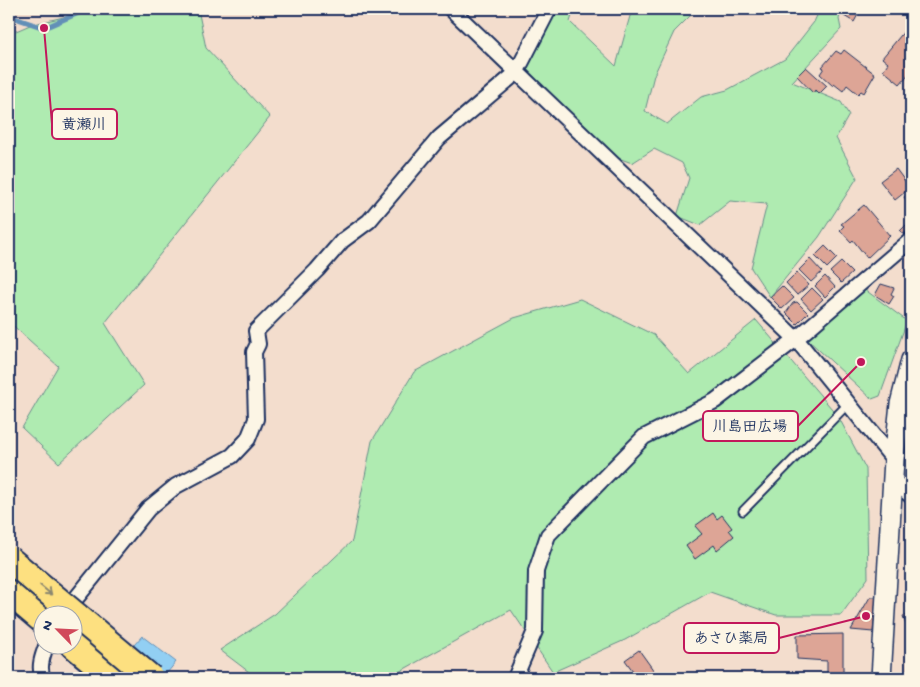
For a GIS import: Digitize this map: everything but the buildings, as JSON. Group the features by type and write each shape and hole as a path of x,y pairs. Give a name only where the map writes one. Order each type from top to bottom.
{"highway":[{"path":"9,559 151,678"},
{"path":"9,592 32,612"},
{"path":"82,652 113,678"}],"street":[{"path":"450,9 796,339 894,460"},
{"path":"72,604 148,509 176,486 232,456 248,439 256,419 254,352 258,344 256,332 317,270 342,241 369,221 439,138 516,73 549,9"},
{"path":"515,678 535,631 536,571 548,535 644,437 715,400 796,339 911,240"},
{"path":"882,678 894,460 900,404 911,360"},
{"path":"893,480 911,496"},
{"path":"43,654 41,674 44,678"}],"lane":[{"path":"743,511 849,403"}],"green space":[{"path":"97,9 198,9 206,48 270,117 105,323 144,385 59,463 22,428 58,366 9,322 9,34 30,25"},
{"path":"557,9 574,9 570,22 616,66 632,9 697,9 674,32 654,75 645,111 667,124 701,97 727,90 785,59 814,22 820,9 842,9 839,19 841,29 792,82 841,102 849,115 836,138 857,178 819,237 770,297 751,268 767,204 730,201 700,225 677,216 689,178 682,163 654,149 632,163 607,154 526,68"},
{"path":"864,289 907,321 880,396 872,399 806,338"},
{"path":"580,299 654,335 689,374 756,320 838,416 866,469 868,578 841,615 776,615 710,592 625,640 553,672 511,610 388,678 257,678 220,650 275,614 352,541 372,441 414,372 514,318"}],"water":[{"path":"142,636 176,662 163,678 97,678 120,661"}],"waterway":[{"path":"9,16 44,28 88,9"}],"place":[{"name":"黄瀬川","path":"44,28"},
{"name":"川島田広場","path":"861,362"},
{"name":"あさひ薬局","path":"866,616"}]}
